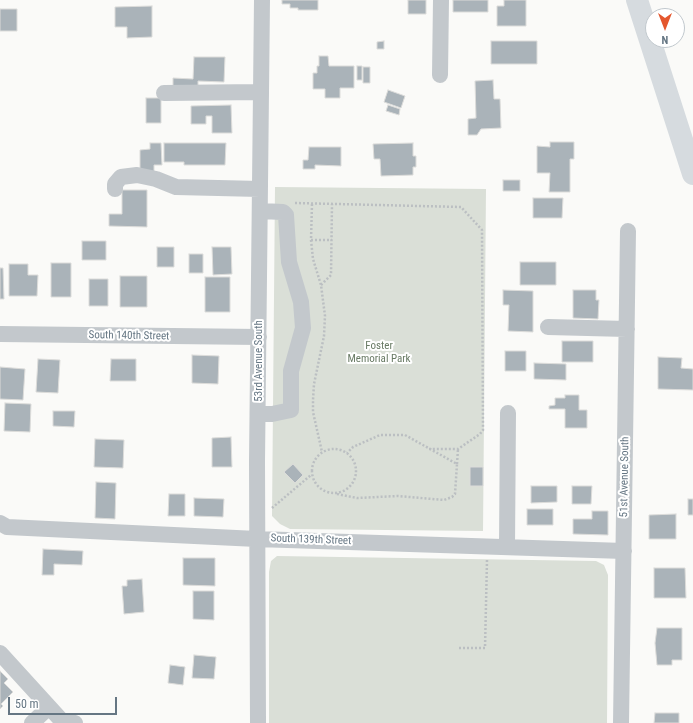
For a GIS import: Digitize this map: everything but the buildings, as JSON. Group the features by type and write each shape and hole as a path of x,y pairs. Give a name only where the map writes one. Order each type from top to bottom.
{"highway":[{"path":"637,0 693,174"}],"street":[{"name":"53rd Avenue South","path":"258,723 257,539 262,0"},
{"path":"440,76 441,0"},
{"path":"164,93 261,92"},
{"path":"116,189 116,184 121,177 137,175 156,179 176,187 260,188"},
{"path":"258,414 272,414 291,410 291,371 303,328 302,302 289,262 286,215 283,212 260,211"},
{"name":"51st Avenue South","path":"621,723 628,231"},
{"path":"548,327 627,329"},
{"name":"South 140th Street","path":"0,334 259,337"},
{"path":"507,547 508,413"},
{"name":"South 139th Street","path":"0,523 7,527 257,539 624,551"},
{"path":"0,653 60,720 75,723"},
{"path":"32,723 49,707"}],"path":[{"path":"293,203 461,207 482,230 483,430 480,434 458,449 429,449"},
{"path":"321,285 331,275 332,204"},
{"path":"311,240 332,240"},
{"path":"347,453 353,447 380,435 386,434 405,436 457,464"},
{"path":"337,494 345,491 352,485 356,477 356,468 353,460 347,453 330,449 322,452 315,458 312,466 311,475 314,483 320,490 328,493 357,498 398,496 444,500 455,494 458,449"},
{"path":"271,508 311,475"},
{"path":"459,648 485,648 487,546"}],"green space":[{"name":"Foster Memorial Park","path":"275,187 486,189 483,531 290,529 280,524 272,516"},
{"path":"277,556 596,561 604,565 608,575 607,723 269,723 269,572 271,561"}]}
